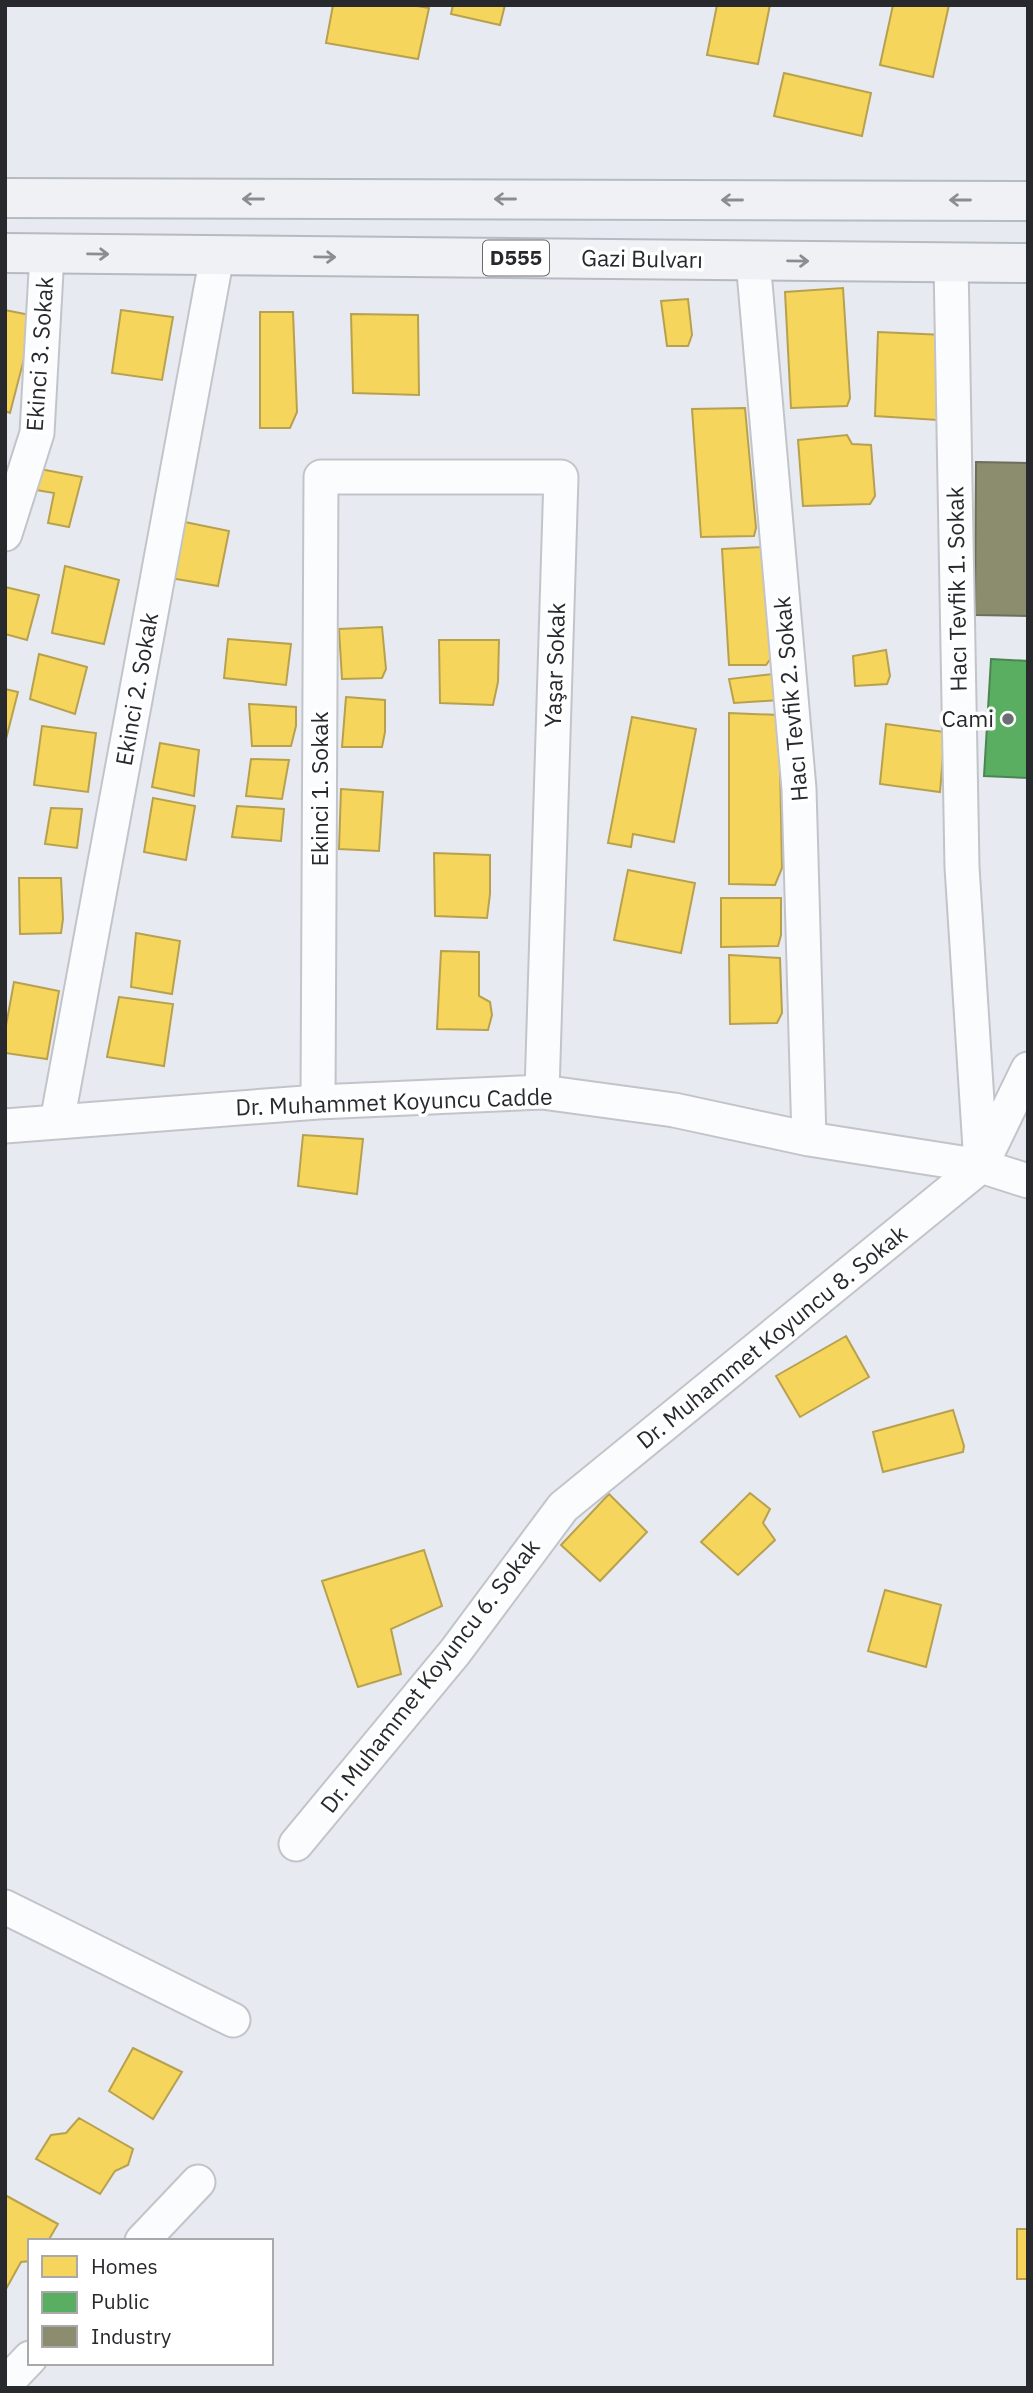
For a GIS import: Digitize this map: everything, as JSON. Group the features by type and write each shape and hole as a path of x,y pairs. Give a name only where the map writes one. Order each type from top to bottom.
{"main road":[{"path":"5,198 1028,201"},
{"name":"Gazi Bulvarı","path":"5,253 1028,263"}],"street":[{"name":"Ekinci 3. Sokak","path":"5,534 37,433 47,254"},
{"name":"Ekinci 2. Sokak","path":"57,1122 216,256"},
{"name":"Hacı Tevfik 2. Sokak","path":"753,260 799,789 809,1139"},
{"name":"Hacı Tevfik 1. Sokak","path":"951,263 962,867 981,1166"},
{"name":"Yaşar Sokak","path":"321,477 561,477 542,1092"},
{"name":"Ekinci 1. Sokak","path":"318,1102 321,477"},
{"path":"981,1166 1028,1069"},
{"name":"Dr. Muhammet Koyuncu Cadde","path":"5,1126 318,1102 542,1092 674,1111 809,1139 981,1166 1028,1181"},
{"name":"Dr. Muhammet Koyuncu 8. Sokak","path":"563,1507 981,1166"},
{"name":"Dr. Muhammet Koyuncu 6. Sokak","path":"296,1844 455,1652 563,1507"},
{"path":"5,1907 233,2020"},
{"path":"144,2239 198,2182"}],"building: Homes":[{"path":"333,5 411,5 429,8 418,59 326,43"},
{"path":"453,5 505,5 500,25 451,14"},
{"path":"717,5 770,5 758,64 707,55"},
{"path":"893,5 949,5 933,77 880,65"},
{"path":"784,73 871,93 862,136 774,116"},
{"path":"843,288 850,398 847,406 791,408 785,292"},
{"path":"688,299 692,335 688,346 667,346 661,301"},
{"path":"5,310 35,316 10,413 5,411"},
{"path":"121,310 173,317 162,380 112,373"},
{"path":"260,312 293,312 297,412 290,428 260,428"},
{"path":"351,314 418,315 419,395 353,393"},
{"path":"878,332 944,335 938,420 875,416"},
{"path":"745,408 756,528 754,536 701,537 692,409"},
{"path":"847,435 852,444 871,445 875,496 870,504 803,506 798,440"},
{"path":"40,469 82,477 69,527 48,523 54,493 36,490"},
{"path":"175,520 229,531 218,586 164,577"},
{"path":"763,547 774,654 766,665 729,665 722,549"},
{"path":"65,566 119,580 104,644 52,633"},
{"path":"5,587 39,595 27,640 5,634"},
{"path":"382,627 386,669 382,678 342,679 339,629"},
{"path":"228,639 291,644 286,685 224,678"},
{"path":"439,640 499,640 498,682 493,705 440,703"},
{"path":"886,650 890,676 887,684 855,686 853,656"},
{"path":"39,654 87,667 75,714 30,699"},
{"path":"773,674 779,700 734,703 729,679"},
{"path":"5,689 18,692 5,743"},
{"path":"346,697 385,700 382,747 342,747"},
{"path":"249,704 296,707 296,726 291,746 252,746"},
{"path":"729,713 779,715 782,868 775,885 729,884"},
{"path":"632,717 696,729 674,842 633,834 631,847 608,843"},
{"path":"886,724 945,732 940,792 880,784"},
{"path":"42,726 96,733 88,792 34,785"},
{"path":"160,743 199,750 194,796 152,787"},
{"path":"251,759 289,760 282,799 246,796"},
{"path":"341,789 383,792 379,851 339,849"},
{"path":"153,798 195,806 186,860 144,852"},
{"path":"237,806 284,809 281,841 232,837"},
{"path":"51,808 82,809 77,848 45,844"},
{"path":"434,853 490,855 487,918 435,916"},
{"path":"628,870 695,883 681,953 614,940"},
{"path":"19,878 61,878 61,933 20,934"},
{"path":"721,898 781,898 781,935 778,946 721,947"},
{"path":"136,933 180,941 172,994 131,987"},
{"path":"441,951 479,952 479,996 490,1002 492,1015 488,1030 437,1029"},
{"path":"729,955 780,958 782,1013 777,1023 730,1024"},
{"path":"14,982 59,991 47,1059 5,1053 5,1031"},
{"path":"119,997 173,1004 164,1066 107,1057"},
{"path":"303,1135 363,1139 357,1194 298,1186"},
{"path":"846,1336 869,1377 800,1417 776,1376"},
{"path":"953,1410 964,1446 963,1452 883,1472 873,1432"},
{"path":"750,1493 770,1509 763,1523 775,1540 738,1575 701,1542"},
{"path":"609,1494 647,1532 600,1581 561,1545"},
{"path":"424,1550 442,1606 391,1629 401,1674 358,1687 322,1581"},
{"path":"885,1590 941,1605 926,1667 868,1651"},
{"path":"133,2048 182,2072 153,2119 109,2091"},
{"path":"79,2118 133,2149 128,2165 115,2171 100,2194 36,2159 51,2135 66,2133"},
{"path":"5,2195 58,2224 49,2239 28,2239 28,2261 21,2262 6,2289"},
{"path":"1017,2229 1028,2229 1028,2279 1017,2279"}],"building: Public":[{"name":"Cami","path":"991,659 1028,661 1028,778 984,776"}],"building: Industry":[{"path":"976,462 1028,463 1028,616 975,615"}],"place":[{"name":"Cami","path":"1008,719"}]}
